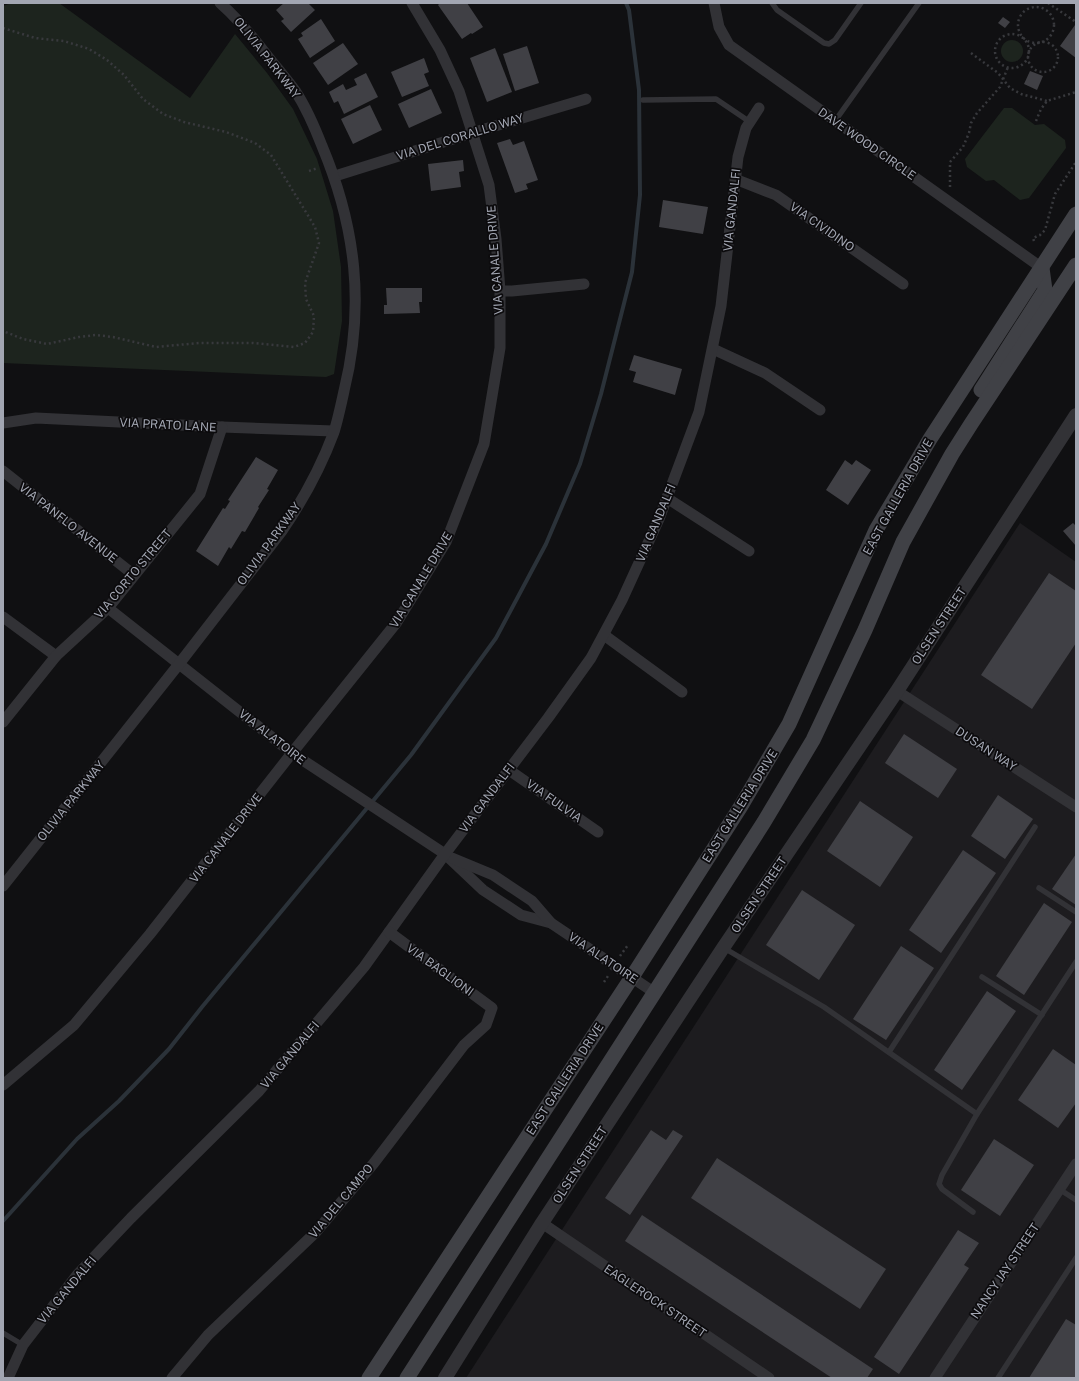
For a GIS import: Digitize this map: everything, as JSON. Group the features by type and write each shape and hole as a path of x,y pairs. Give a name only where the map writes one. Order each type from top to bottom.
{"main road":[{"name":"EAST GALLERIA DRIVE","path":"368,1378 632,977 741,806 789,724 880,524 930,439 1076,214"},
{"path":"407,1378 764,822 813,740 865,630 903,542 952,454 1076,265"},
{"path":"971,424 973,403 1045,290 1042,268"}],"street":[{"name":"OLIVIA PARKWAY","path":"3,886 179,664 282,531 318,470 334,431 349,372 354,337 356,304 354,272 348,228 335,176 310,116 296,93 250,34 220,3"},
{"name":"VIA CANALE DRIVE","path":"3,1085 74,1025 150,934 397,622 446,542 484,444 500,348 500,291 496,239 489,185 459,91 440,50 412,3"},
{"name":"DAVE WOOD CIRCLE","path":"714,3 719,27 729,45 1042,268"},
{"name":"VIA DEL CORALLO WAY","path":"335,176 473,132 586,99"},
{"name":"VIA GANDALFI","path":"8,1378 23,1345 82,1269 131,1218 259,1091 364,967 444,854 548,718 591,658 622,600 659,519 699,412 721,306 738,157 746,128 759,108"},
{"name":"VIA CIVIDINO","path":"735,179 776,195 903,284"},
{"path":"500,291 584,284"},
{"path":"713,349 765,373 820,410"},
{"name":"OLSEN STREET","path":"445,1378 542,1223 724,948 897,691 1076,415"},
{"name":"VIA PRATO LANE","path":"3,423 36,418 334,431"},
{"name":"VIA CORTO STREET","path":"3,722 56,656 108,608 200,494 222,427"},
{"name":"VIA PANFLO AVENUE","path":"3,471 134,575"},
{"path":"667,498 749,551"},
{"name":"VIA ALATOIRE","path":"108,608 292,753 444,854 483,890 521,915 551,923"},
{"path":"3,617 56,656"},
{"path":"604,635 682,692"},
{"name":"DUSAN WAY","path":"897,691 1076,807"},
{"name":"VIA FULVIA","path":"509,770 598,832"},
{"name":"VIA ALATOIRE","path":"444,854 494,875 532,901 551,923 655,993"},
{"name":"VIA BAGLIONI","path":"389,932 492,1008"},
{"name":"VIA DEL CAMPO","path":"172,1378 208,1335 316,1232 374,1163 464,1045 486,1025 492,1008"},
{"name":"NANCY JAY STREET","path":"934,1378 1076,1164"},
{"name":"EAGLEROCK STREET","path":"542,1223 769,1378"}],"lane":[{"path":"772,3 777,10 824,43 829,44 835,40 861,3"},
{"path":"835,121 919,3"},
{"path":"643,100 716,99 750,122"},
{"path":"889,1052 1035,827"},
{"path":"1039,888 1076,912"},
{"path":"724,948 824,1007 977,1114"},
{"path":"973,1212 942,1189 939,1184 942,1174 977,1114 1076,962"},
{"path":"982,977 1042,1015"},
{"path":"1059,1190 1076,1200"},
{"path":"998,1378 1076,1258"},
{"path":"3,1333 23,1345"}],"path":[{"path":"1048,3 1076,22"},
{"path":"1048,11 1052,6"},
{"path":"1048,11 1036,7 1030,7 1021,14 1017,26 1022,37 1029,45 1029,56 1028,60 1033,69 1043,72 1052,68 1057,60 1056,50 1049,43 1044,42 1035,44 1031,47 1029,56 1027,60 1017,68 1008,68 1000,63 996,58 995,47 997,41 1006,34 1017,34 1022,37 1026,41 1036,44 1044,42 1053,33 1054,28 1052,16 1048,11"},
{"path":"3,28 35,38 64,41 89,49 108,60 124,75 143,99 163,114 184,122 226,132 255,144 271,155 315,227 320,242 306,283 306,299 314,316 313,332 306,343 294,347 252,343 199,342 156,346 113,337 96,336 79,337 47,344 30,341 3,331"},
{"path":"971,53 998,73 1010,88 1021,94 1047,101 1076,92"},
{"path":"950,188 950,162 963,147 969,133 971,123 977,113 1000,87 1008,68"},
{"path":"1036,121 1041,109 1047,101"},
{"path":"1034,241 1033,238 1040,235 1045,230 1055,194 1076,162"}],"shaded area":[{"path":"12,3 59,3 190,98 235,34 267,73 293,109 317,159 333,211 341,267 342,321 334,374 326,377 3,363 3,6"},
{"path":"1008,40 1016,40 1023,47 1023,55 1016,62 1008,62 1001,55 1001,47"},
{"path":"1004,108 1012,108 1035,125 1044,124 1065,140 1066,148 1029,198 1020,200 994,180 986,181 967,167 965,159"},
{"path":"1020,523 1076,562 1076,1378 466,1378"}],"building":[{"path":"284,3 308,3 315,10 291,32 281,21 284,19 276,10"},
{"path":"440,3 467,3 483,27 462,39 438,5"},
{"path":"1003,17 1010,22 1005,28 998,23"},
{"path":"321,19 335,41 310,58 298,39 303,36 301,33"},
{"path":"1075,25 1076,26 1076,58 1060,46"},
{"path":"343,43 358,64 328,85 313,63"},
{"path":"527,46 539,83 515,91 503,54"},
{"path":"495,48 512,92 487,102 470,58"},
{"path":"424,58 429,72 424,74 429,86 402,97 391,72"},
{"path":"1030,71 1043,76 1037,90 1024,84"},
{"path":"366,73 378,97 344,114 338,101 334,103 329,92 343,84 346,90 357,85 354,79"},
{"path":"431,89 442,113 409,128 398,104"},
{"path":"370,105 382,130 353,144 341,119"},
{"path":"510,139 513,145 524,141 538,180 526,184 528,189 515,193 497,143"},
{"path":"463,160 464,171 459,172 461,187 431,191 428,164"},
{"path":"663,200 708,207 703,234 659,227"},
{"path":"386,288 422,288 422,302 419,302 420,313 384,314 384,305 387,305"},
{"path":"634,355 682,369 675,395 633,382 636,372 629,370"},
{"path":"256,457 278,470 267,489 269,490 245,532 242,531 231,549 229,547 218,566 196,551 223,508 225,509 230,501 228,500"},
{"path":"845,460 852,465 856,460 871,470 848,505 826,490"},
{"path":"1073,523 1076,526 1076,546 1063,531"},
{"path":"1049,573 1076,591 1076,643 1032,709 981,675"},
{"path":"904,734 957,769 938,798 885,763"},
{"path":"998,795 1033,819 1005,859 971,836"},
{"path":"860,801 913,837 880,887 827,851"},
{"path":"963,850 996,873 941,953 909,930"},
{"path":"1076,854 1076,905 1052,889"},
{"path":"802,890 855,925 819,980 766,945"},
{"path":"1044,903 1072,922 1024,995 996,976"},
{"path":"901,946 934,968 886,1040 853,1019"},
{"path":"987,991 1016,1011 962,1090 934,1070"},
{"path":"1053,1049 1076,1065 1076,1103 1058,1128 1018,1100"},
{"path":"651,1130 666,1140 673,1130 683,1136 630,1215 605,1198"},
{"path":"994,1139 1034,1165 1000,1216 961,1190"},
{"path":"717,1158 886,1269 860,1309 691,1198"},
{"path":"642,1215 873,1369 867,1378 832,1378 625,1241"},
{"path":"958,1230 979,1243 964,1265 969,1268 899,1374 874,1357"},
{"path":"1066,1319 1076,1325 1076,1378 1029,1378"}],"waterway":[{"path":"3,1221 77,1139 119,1101 169,1049 202,1007 411,755 496,638 546,544 580,464 601,394 632,272 640,195 639,90 629,10 626,3"}]}
